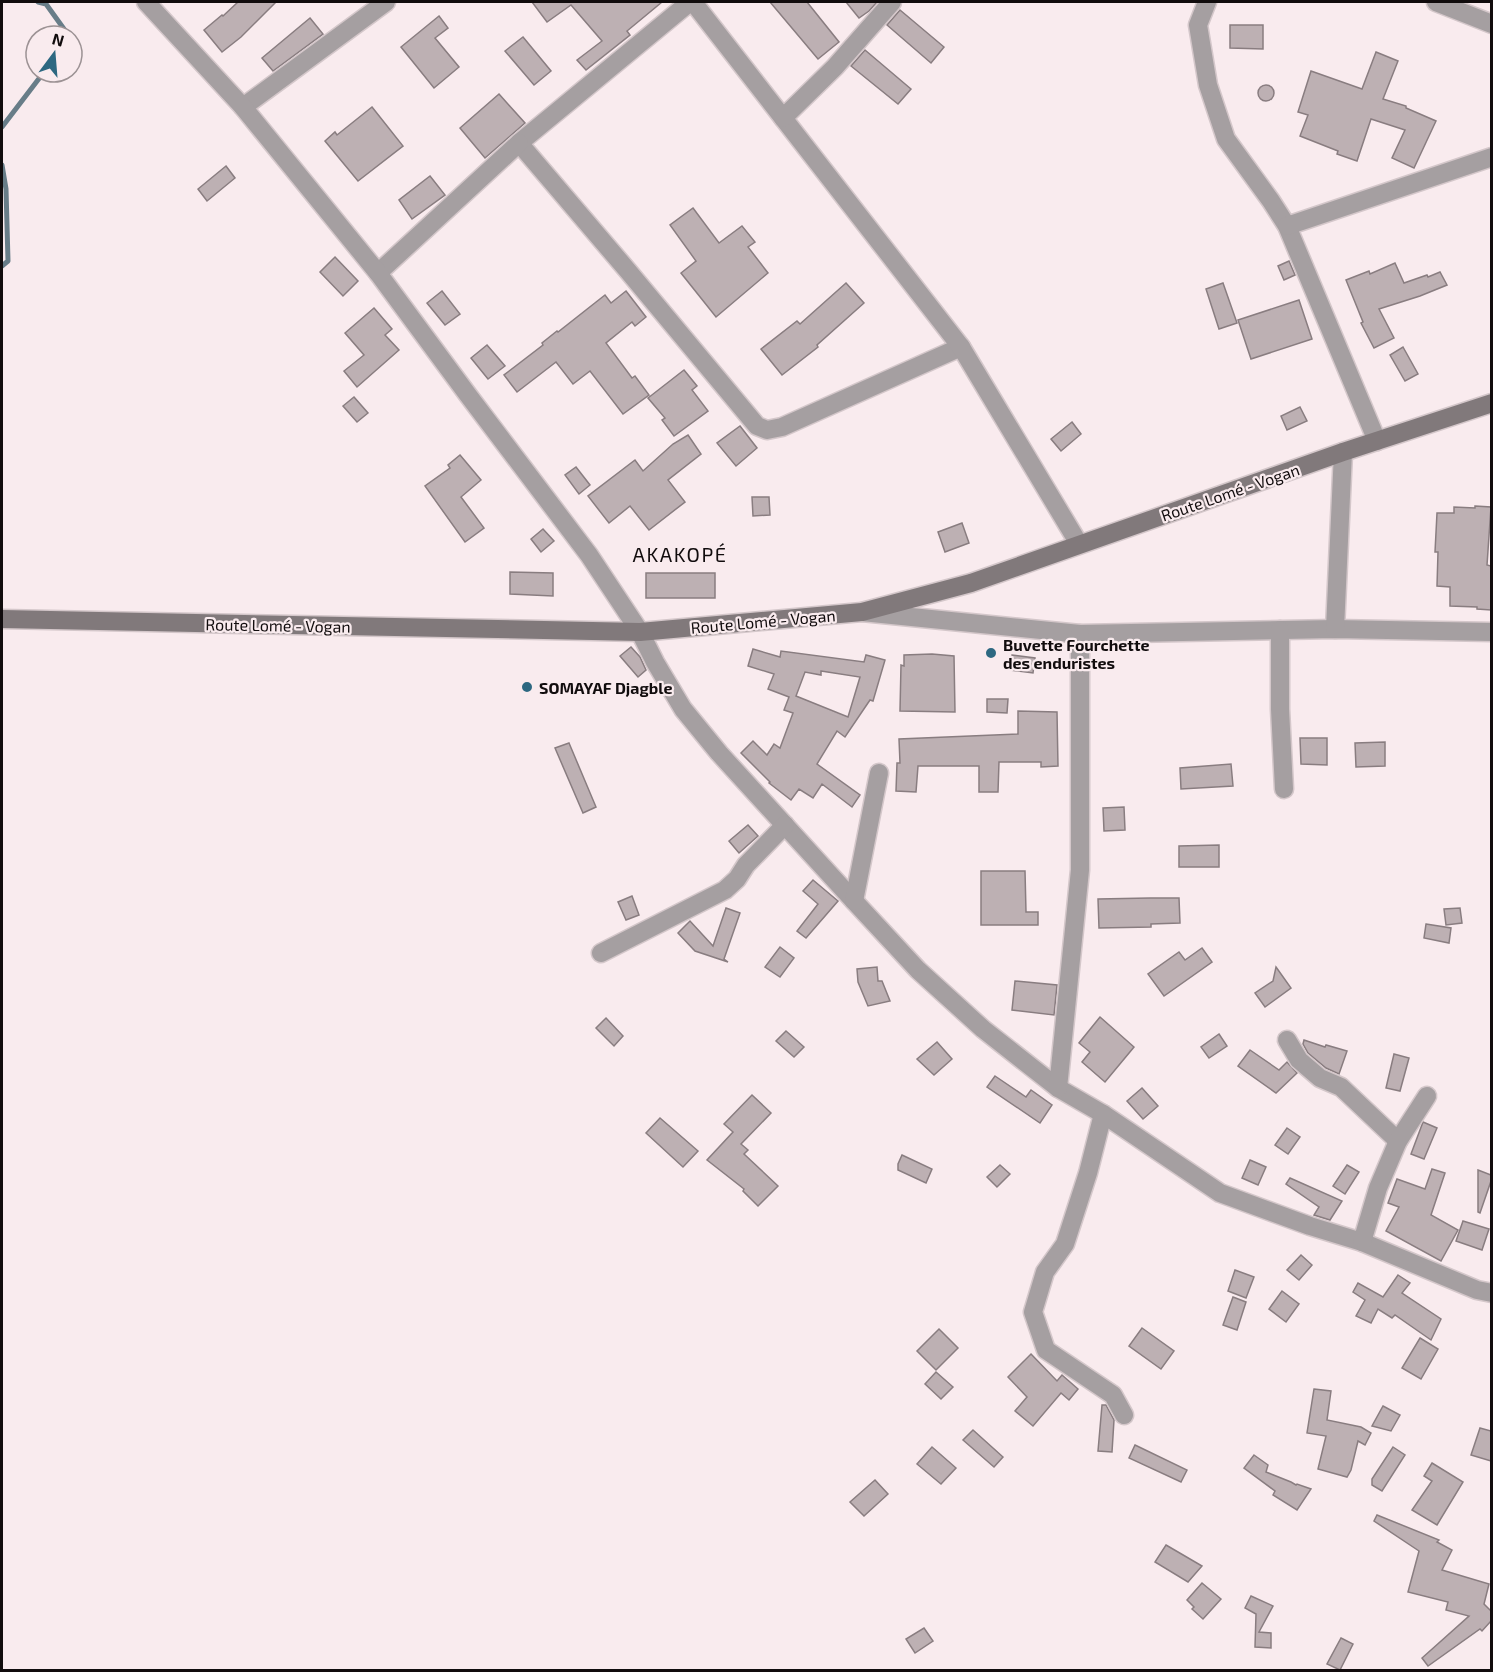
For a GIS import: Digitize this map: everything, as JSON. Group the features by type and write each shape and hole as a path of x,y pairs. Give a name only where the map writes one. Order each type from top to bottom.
{"main road":[{"name":"Route Lomé - Vogan","path":"2,619 640,632 862,612 971,583 1343,452 1491,403"}],"street":[{"path":"146,2 243,107 378,273 589,555 640,632 683,709 718,753 918,970 983,1029 1058,1088 1103,1114 1220,1192 1310,1226 1362,1242 1477,1290 1491,1293"},
{"path":"243,107 386,2"},
{"path":"378,273 519,143 692,2 961,347 1079,544"},
{"path":"783,118 836,67 892,2"},
{"path":"1207,2 1198,25 1208,85 1226,139 1287,226 1377,441"},
{"path":"1436,2 1491,24"},
{"path":"519,143 757,426 767,430 782,427 961,347"},
{"path":"1287,226 1491,157"},
{"path":"1335,629 1343,452"},
{"path":"862,612 1080,634 1335,629 1491,632"},
{"path":"1280,630 1280,709 1284,789"},
{"path":"1058,1088 1080,870 1080,634"},
{"path":"854,901 879,773"},
{"path":"601,954 725,890 785,825"},
{"path":"1287,1040 1299,1060 1320,1078 1341,1087 1398,1141"},
{"path":"1362,1242 1378,1188 1398,1141 1427,1096"},
{"path":"1103,1114 1088,1173 1065,1244 1045,1272 1034,1312 1046,1350 1113,1395 1124,1415"}],"building":[{"path":"238,2 276,2 241,37 222,52 204,30"},
{"path":"532,2 662,2 627,31 630,35 586,70 577,60 602,41 571,5 547,22"},
{"path":"770,2 807,2 839,42 818,59"},
{"path":"846,2 877,2 859,18"},
{"path":"900,10 944,47 931,63 887,25"},
{"path":"439,16 448,28 435,38 459,67 434,88 401,47"},
{"path":"310,18 323,34 273,71 262,58"},
{"path":"1230,25 1263,25 1263,49 1230,48"},
{"path":"523,37 551,71 534,85 505,51"},
{"path":"865,50 911,89 898,104 851,66"},
{"path":"1376,52 1398,61 1383,99 1406,106 1436,121 1414,168 1392,158 1405,130 1371,119 1357,161 1300,136 1308,115 1298,112 1311,71 1362,89"},
{"path":"1266,85 1272,87 1274,93 1272,99 1266,101 1260,99 1258,93 1260,87"},
{"path":"499,94 525,123 485,158 460,128"},
{"path":"372,107 403,146 358,181 325,141 335,132 337,135"},
{"path":"226,166 235,178 207,201 198,189"},
{"path":"430,176 445,195 412,219 399,200"},
{"path":"693,208 719,243 742,226 755,242 748,247 768,273 716,317 681,273 696,261 670,225"},
{"path":"335,257 358,281 343,296 320,272"},
{"path":"1289,261 1295,275 1284,280 1278,266"},
{"path":"1395,263 1404,283 1440,272 1447,285 1379,309 1394,338 1374,348 1361,323 1363,322 1346,280 1369,271 1370,274"},
{"path":"846,283 864,303 817,345 818,347 782,375 761,349 797,321 800,324"},
{"path":"1223,283 1237,323 1219,329 1206,289"},
{"path":"442,291 460,314 445,325 427,303"},
{"path":"626,291 646,317 635,326 632,322 606,343 632,378 635,376 649,395 623,414 590,371 573,384 556,362 517,392 504,375 605,295 611,303"},
{"path":"1299,300 1312,339 1251,359 1238,320"},
{"path":"374,308 392,329 385,335 399,350 357,387 344,371 364,355 345,333"},
{"path":"487,345 505,366 488,379 471,358"},
{"path":"1403,347 1418,374 1405,381 1390,355"},
{"path":"684,370 697,386 692,390 708,411 674,436 662,420 665,418 648,398"},
{"path":"354,397 368,413 357,422 343,406"},
{"path":"1300,407 1307,421 1287,430 1281,416"},
{"path":"1072,422 1081,434 1061,451 1051,439"},
{"path":"740,426 757,448 736,466 717,443"},
{"path":"688,435 701,454 668,480 685,502 649,530 630,506 609,523 588,496 635,460 643,471 673,444"},
{"path":"460,455 481,480 461,497 484,528 465,542 425,486 450,468 448,465"},
{"path":"576,467 590,485 579,494 565,475"},
{"path":"752,497 769,497 770,515 753,516"},
{"path":"1475,506 1491,507 1487,565 1491,566 1491,610 1450,606 1450,587 1437,586 1438,552 1435,552 1437,513 1454,513 1454,507 1475,508"},
{"path":"962,523 969,543 945,552 938,532"},
{"path":"543,529 554,541 541,552 531,539"},
{"path":"510,572 553,573 553,596 510,594"},
{"path":"646,573 715,573 715,598 646,598"},
{"path":"631,647 640,657 646,670 638,677 620,656"},
{"path":"753,649 780,657 781,651 864,662 866,655 885,660 873,701 870,700 845,737 837,731 817,764 860,795 852,807 822,784 813,798 799,789 791,800 769,783 741,753 753,741 767,755 774,744 780,748 793,713 784,710 789,697 768,689 774,674 748,666","holes":["821,671 860,677 848,717 796,696 805,672 821,675"]},
{"path":"904,655 954,656 955,712 900,711 901,665 904,666"},
{"path":"1012,655 1035,658 1033,673 1010,670"},
{"path":"987,699 1008,699 1007,713 987,712"},
{"path":"1018,711 1057,712 1058,766 1041,767 1041,762 999,762 998,792 979,792 979,766 918,766 916,792 896,791 897,763 900,763 899,739 1018,734"},
{"path":"1300,738 1327,738 1327,765 1301,764"},
{"path":"1385,742 1385,766 1356,767 1355,743"},
{"path":"569,743 596,807 583,813 555,748"},
{"path":"1231,764 1233,786 1181,789 1180,768"},
{"path":"1124,807 1125,830 1104,831 1103,808"},
{"path":"748,825 758,836 739,853 729,841"},
{"path":"1219,845 1219,867 1179,867 1179,846"},
{"path":"981,871 1025,871 1026,912 1038,912 1038,925 981,925"},
{"path":"813,880 838,901 806,938 797,931 818,904 803,891"},
{"path":"632,896 639,915 626,920 618,902"},
{"path":"1179,898 1180,923 1151,924 1151,927 1099,928 1098,899"},
{"path":"726,908 740,913 724,959 728,962 695,951 678,933 690,921 713,946"},
{"path":"1460,908 1462,923 1446,925 1444,909"},
{"path":"1426,924 1451,928 1449,943 1424,938"},
{"path":"780,947 794,958 780,977 765,967"},
{"path":"1202,948 1212,962 1164,996 1148,974 1179,952 1185,960"},
{"path":"877,967 878,981 882,981 890,1001 868,1006 858,982 857,969"},
{"path":"1276,967 1291,988 1265,1007 1255,993 1273,981"},
{"path":"1015,981 1057,985 1054,1015 1012,1010"},
{"path":"1100,1017 1134,1047 1105,1082 1082,1062 1090,1052 1079,1043"},
{"path":"606,1018 623,1036 614,1046 596,1028"},
{"path":"786,1031 804,1047 794,1057 776,1041"},
{"path":"1219,1034 1227,1046 1209,1058 1201,1047"},
{"path":"1304,1040 1347,1051 1339,1074 1326,1068 1308,1053 1303,1044"},
{"path":"937,1042 952,1059 934,1075 917,1059"},
{"path":"1250,1050 1279,1070 1287,1062 1297,1073 1276,1093 1238,1066"},
{"path":"1394,1054 1409,1058 1400,1091 1386,1088"},
{"path":"995,1076 1026,1097 1031,1090 1052,1105 1040,1123 987,1087"},
{"path":"1142,1088 1158,1106 1143,1119 1127,1101"},
{"path":"752,1095 771,1113 741,1144 748,1150 744,1154 778,1186 758,1206 743,1191 744,1189 707,1160 733,1132 724,1124"},
{"path":"660,1118 698,1151 683,1167 646,1133"},
{"path":"1423,1122 1437,1128 1424,1159 1411,1154"},
{"path":"1287,1128 1300,1137 1288,1154 1275,1145"},
{"path":"902,1155 932,1169 926,1183 898,1170"},
{"path":"1250,1160 1266,1167 1258,1185 1242,1178"},
{"path":"1000,1165 1010,1174 997,1187 987,1177"},
{"path":"1347,1165 1359,1172 1345,1194 1333,1186"},
{"path":"1432,1169 1445,1173 1431,1215 1458,1230 1441,1261 1386,1231 1399,1207 1388,1203 1397,1179 1425,1189"},
{"path":"1478,1170 1491,1175 1480,1213 1478,1212"},
{"path":"1290,1178 1342,1201 1330,1220 1314,1215 1319,1207 1286,1184"},
{"path":"1463,1221 1489,1229 1482,1250 1456,1241"},
{"path":"1301,1255 1312,1265 1299,1280 1287,1270"},
{"path":"1235,1270 1254,1277 1246,1298 1228,1291"},
{"path":"1398,1275 1410,1283 1402,1293 1441,1319 1431,1340 1395,1315 1392,1318 1378,1309 1371,1323 1356,1316 1365,1300 1353,1292 1358,1283 1383,1297"},
{"path":"1282,1291 1299,1304 1286,1322 1269,1309"},
{"path":"1233,1297 1246,1302 1237,1330 1223,1325"},
{"path":"1142,1328 1174,1351 1161,1369 1129,1346"},
{"path":"939,1329 958,1348 936,1370 917,1351"},
{"path":"1420,1338 1438,1349 1421,1379 1402,1368"},
{"path":"1031,1354 1057,1381 1062,1375 1078,1389 1069,1400 1061,1393 1033,1426 1015,1411 1027,1397 1008,1377"},
{"path":"936,1372 953,1387 941,1399 925,1384"},
{"path":"1314,1389 1331,1391 1327,1420 1361,1427 1371,1433 1365,1445 1358,1441 1347,1477 1318,1469 1326,1436 1307,1433"},
{"path":"1102,1405 1106,1405 1114,1420 1112,1452 1098,1451"},
{"path":"1383,1406 1400,1415 1391,1431 1372,1426"},
{"path":"1480,1428 1491,1431 1491,1461 1471,1455"},
{"path":"973,1430 1003,1457 994,1467 963,1440"},
{"path":"1135,1445 1187,1470 1181,1482 1129,1458"},
{"path":"932,1447 956,1468 941,1484 917,1464"},
{"path":"1393,1447 1405,1455 1382,1491 1372,1485 1372,1479"},
{"path":"1254,1455 1268,1465 1266,1472 1311,1489 1297,1510 1273,1495 1275,1491 1244,1468"},
{"path":"1432,1463 1463,1482 1437,1525 1412,1510 1432,1481 1424,1476"},
{"path":"875,1480 888,1494 864,1516 850,1502"},
{"path":"1377,1515 1439,1540 1437,1542 1452,1550 1442,1570 1489,1584 1484,1604 1491,1611 1491,1621 1482,1631 1480,1629 1428,1666 1422,1658 1469,1616 1446,1610 1448,1602 1408,1592 1419,1551 1374,1521"},
{"path":"1166,1545 1202,1566 1188,1582 1155,1562"},
{"path":"1202,1583 1221,1599 1203,1619 1192,1609 1194,1607 1187,1600"},
{"path":"1251,1596 1273,1606 1259,1632 1271,1633 1271,1648 1255,1647 1256,1614 1245,1608"},
{"path":"924,1628 933,1641 915,1653 906,1639"},
{"path":"1341,1638 1353,1644 1340,1670 1327,1664"}],"waterway":[{"path":"38,2 46,4 60,24"},
{"path":"2,127 35,84"},
{"path":"2,165 6,189 8,261 2,266"}],"place":[{"name":"Buvette Fourchette des enduristes","path":"991,653"},
{"name":"SOMAYAF Djagble","path":"527,687"}],"district":[{"name":"AKAKOPÉ","path":"680,554"}]}
